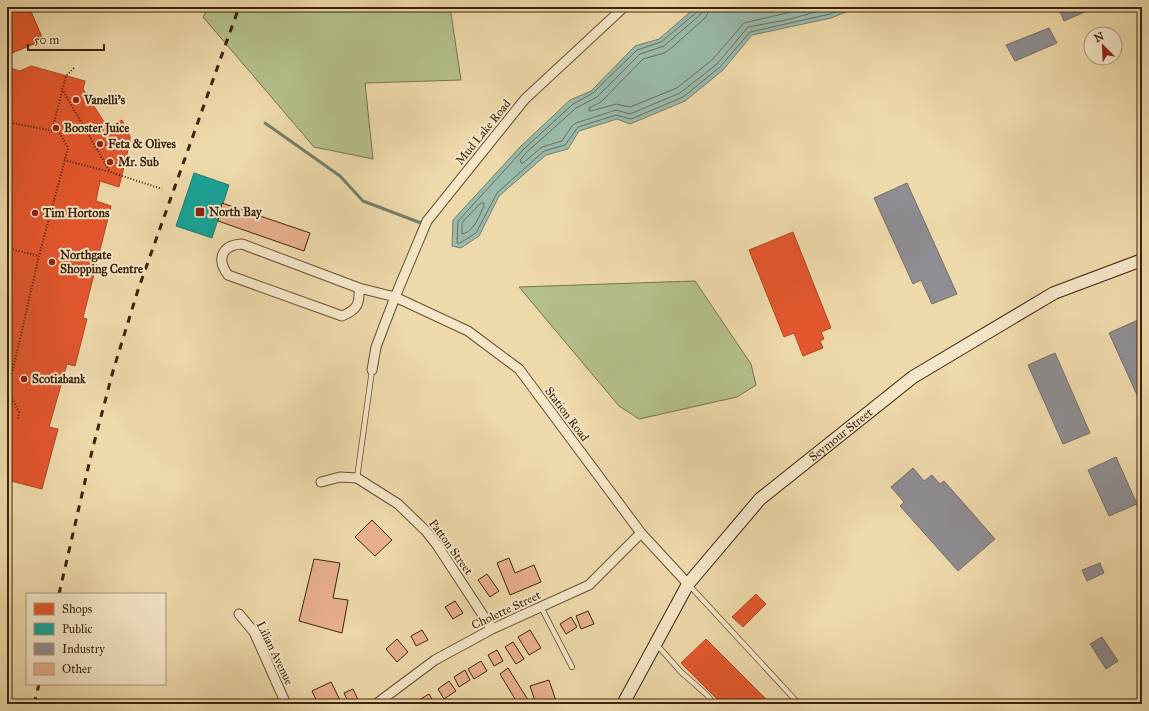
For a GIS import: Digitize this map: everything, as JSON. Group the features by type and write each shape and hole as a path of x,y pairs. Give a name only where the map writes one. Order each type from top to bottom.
{"street":[{"name":"Mud Lake Road","path":"395,298 427,221 525,99 624,7"},
{"name":"Station Road","path":"359,288 360,299 357,306 351,312 342,316 228,275 224,270 222,256 225,249 242,244 359,288 395,298 468,331 519,369 641,534 688,584"},
{"name":"Seymour Street","path":"623,704 688,584 760,499 912,377 1054,293 1142,260"},
{"path":"372,370 376,347 395,298"},
{"path":"321,482 340,477 357,478"},
{"name":"Patton Street","path":"357,478 398,504 426,530 449,562 492,629"},
{"name":"Cholette Street","path":"376,704 435,660 492,629 589,585 641,534"},
{"name":"Lilian Avenue","path":"240,614 254,632 286,704"}],"lane":[{"path":"357,478 372,370"},
{"path":"688,584 799,704"},
{"path":"540,607 572,667"},
{"path":"656,643 681,672 707,695 714,704"}],"path":[{"path":"52,130 66,76 75,67"},
{"path":"62,89 110,172"},
{"path":"7,122 59,132 68,148 39,256 7,390 19,412 18,420"},
{"path":"97,149 114,140"},
{"path":"64,160 110,172 162,189"},
{"path":"7,248 39,256"}],"green space":[{"path":"209,7 450,7 461,80 365,83 373,159 314,147 203,17"},
{"path":"695,281 751,364 756,385 737,397 639,419 619,406 519,287"}],"water":[{"path":"696,7 858,7 831,18 752,35 723,70 685,101 630,124 617,119 579,131 568,149 546,155 499,196 479,236 461,248 452,246 453,220 521,146 570,100 591,91 635,46 659,39"}],"building: Shops":[{"path":"7,7 29,7 43,40 7,55"},
{"path":"7,7 29,7 43,40 7,55"},
{"name":"Northgate Shopping Centre","path":"31,66 85,81 83,89 108,128 122,120 130,136 130,142 119,187 100,181 96,201 111,206 83,318 87,319 75,366 67,364 49,427 58,429 42,489 7,480 7,67 20,71"},
{"path":"793,232 831,328 821,332 824,339 820,341 823,348 803,356 794,333 784,337 749,250"},
{"path":"756,594 766,604 743,627 732,617"},
{"path":"706,639 771,704 722,704 681,663"}],"building: Public":[{"name":"North Bay","path":"194,173 229,185 212,238 176,226"}],"building: Industry":[{"path":"1058,7 1096,7 1064,21"},
{"path":"1049,28 1057,43 1015,61 1006,45"},
{"path":"907,183 957,294 932,304 921,280 913,284 874,198"},
{"path":"1138,320 1142,329 1142,406 1109,333"},
{"path":"1055,353 1090,433 1063,444 1028,365"},
{"path":"1116,457 1137,504 1109,516 1088,470"},
{"path":"913,468 924,481 932,475 940,484 944,481 995,539 958,571 900,506 904,502 891,487"},
{"path":"1100,563 1104,573 1087,581 1082,570"},
{"path":"1102,637 1118,661 1106,669 1090,644"}],"building: Other":[{"path":"222,203 310,233 304,251 218,221"},
{"path":"372,520 392,540 375,556 355,537"},
{"path":"509,558 515,573 534,565 541,582 510,595 497,563"},
{"path":"314,559 340,563 333,598 348,600 342,633 299,621"},
{"path":"487,574 499,591 490,597 478,580"},
{"path":"455,601 463,613 453,619 445,607"},
{"path":"588,611 594,624 581,629 576,616"},
{"path":"571,617 577,627 566,634 560,624"},
{"path":"422,630 428,640 416,646 411,636"},
{"path":"530,630 541,648 529,655 518,637"},
{"path":"397,639 408,652 397,662 386,649"},
{"path":"513,642 524,659 516,664 505,647"},
{"path":"497,650 503,661 494,666 488,655"},
{"path":"481,661 487,671 474,679 468,669"},
{"path":"508,668 528,700 522,704 518,704 500,674"},
{"path":"465,670 470,680 459,687 454,677"},
{"path":"549,680 557,704 536,704 530,686"},
{"path":"449,681 456,691 444,699 438,689"},
{"path":"331,682 342,704 318,704 312,691"},
{"path":"353,689 360,704 349,704 344,693"},
{"path":"429,694 435,704 421,704 419,700"}],"waterway":[{"path":"265,123 340,176 363,201 421,223"}],"railway":[{"path":"59,593 92,451 113,371 138,290 239,7"},
{"path":"34,704 39,685"}],"place":[{"name":"Vanelli's","path":"76,100"},
{"name":"Booster Juice","path":"56,128"},
{"name":"Feta & Olives","path":"100,144"},
{"name":"Mr. Sub","path":"110,162"},
{"name":"North Bay","path":"200,212"},
{"name":"Tim Hortons","path":"35,213"},
{"name":"Northgate Shopping Centre","path":"52,262"},
{"name":"Scotiabank","path":"24,379"}]}
